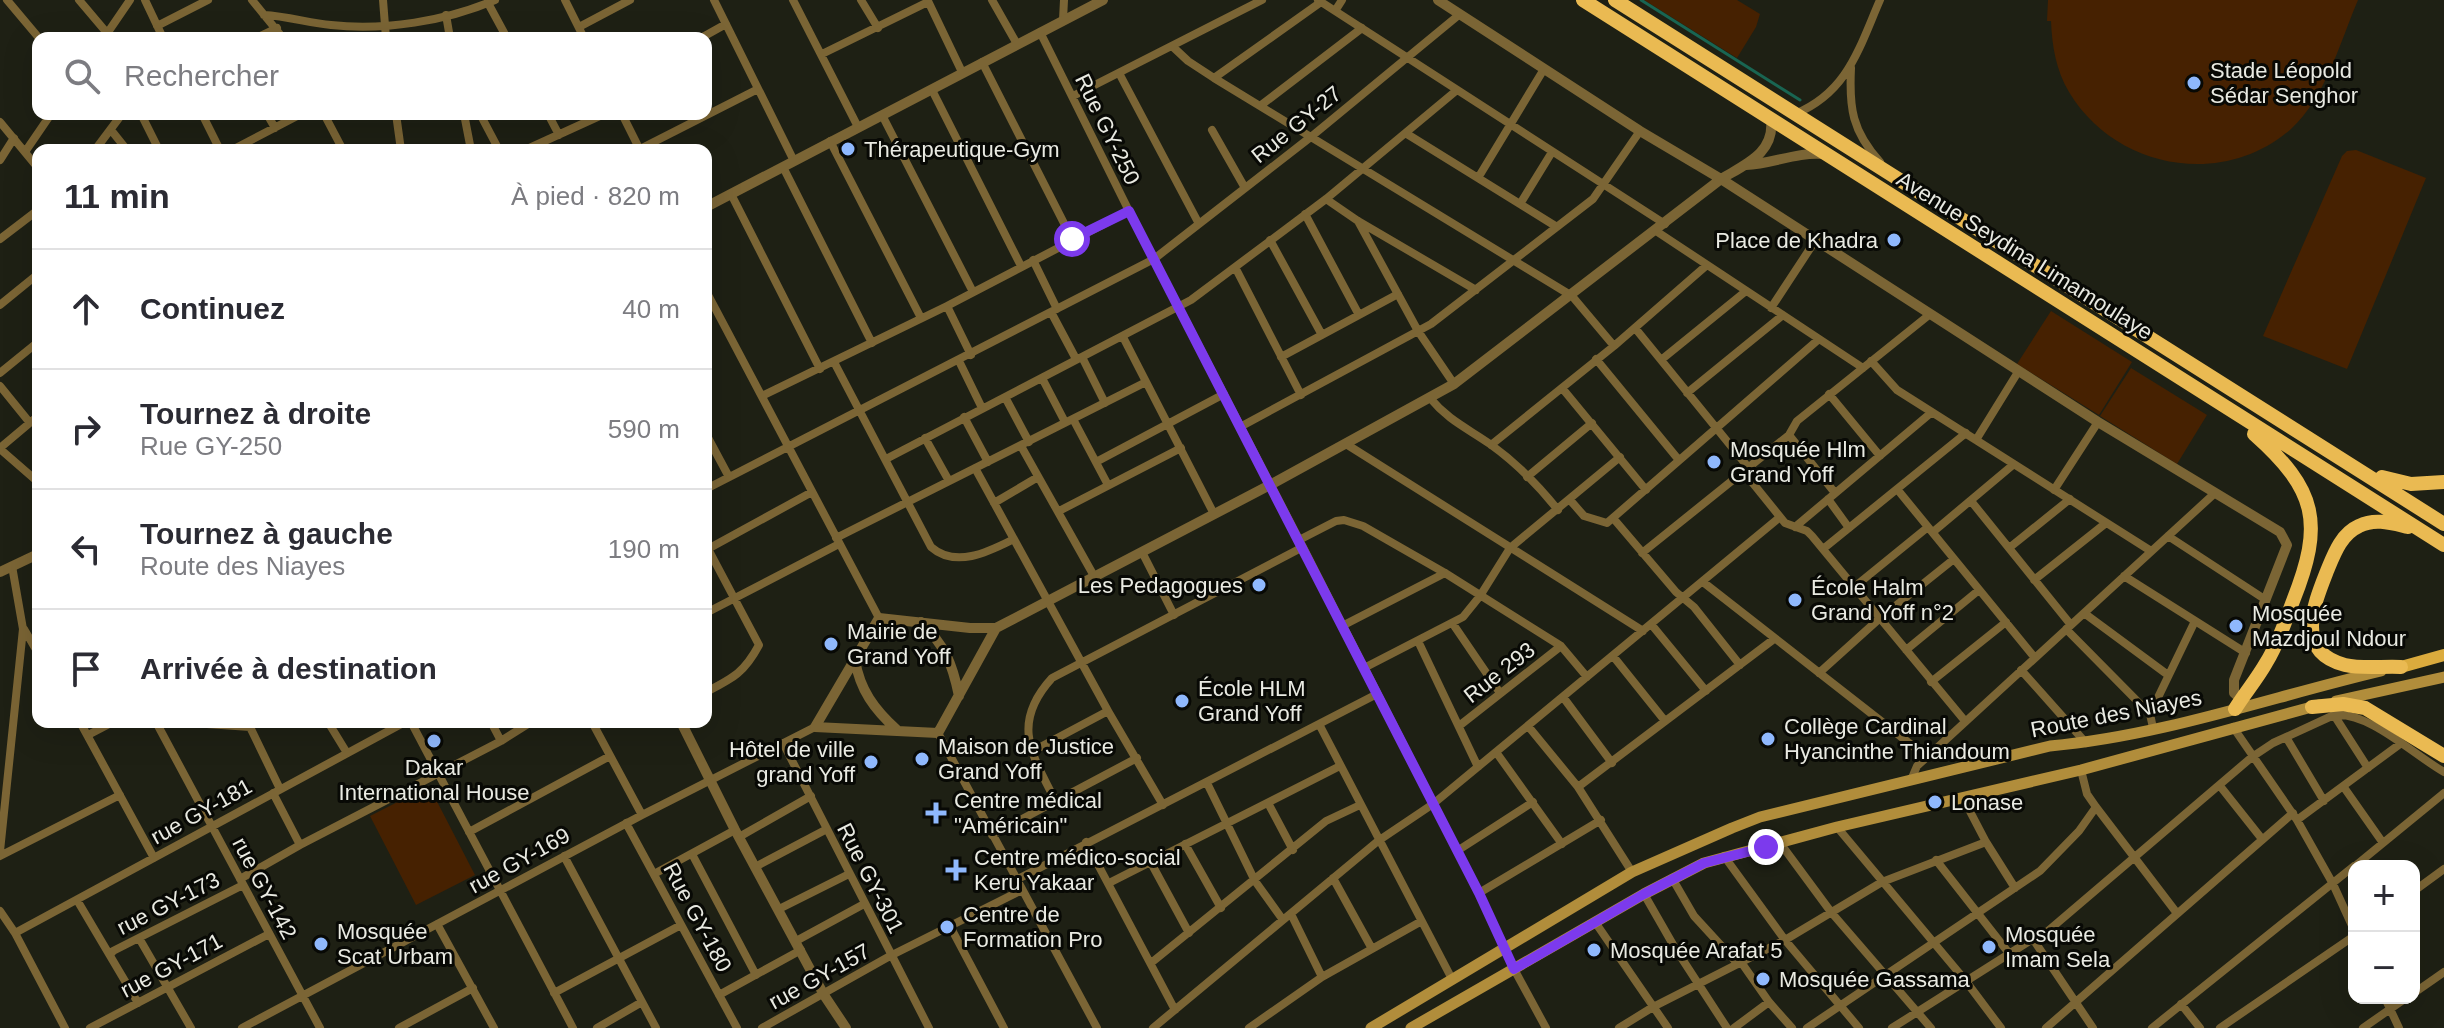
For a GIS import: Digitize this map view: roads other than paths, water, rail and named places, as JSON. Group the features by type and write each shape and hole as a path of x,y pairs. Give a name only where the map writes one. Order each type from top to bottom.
{"highway":[{"name":"Avenue Seydina Limamoulaye","path":"1583,0 2444,545"},
{"name":"Avenue Seydina Limamoulaye","path":"1615,0 2444,524"},
{"path":"2224,406 2294,476 2304,493 2313,529 2304,573 2274,649 2238,704"},
{"path":"2352,464 2397,483 2444,482"},
{"path":"2401,667 2337,662 2318,647 2313,637 2311,617 2338,547 2351,531 2358,526 2377,522 2419,529"},
{"path":"2312,707 2343,704 2365,708 2444,756"}],"main road":[{"name":"Route des Niayes","path":"1371,1028 1632,872 1760,817 2050,746 2086,743 2153,728 2238,704 2444,655"},
{"name":"Route des Niayes","path":"1411,1028 1672,878 1724,856 2081,770 2312,707 2444,677"}],"street":[{"path":"7,0 34,32"},
{"path":"79,0 102,32"},
{"path":"108,32 130,0"},
{"path":"145,0 160,32"},
{"path":"157,26 208,0"},
{"path":"252,0 279,32"},
{"path":"383,0 386,32"},
{"path":"565,0 581,32"},
{"path":"579,27 630,0"},
{"path":"714,0 794,161"},
{"path":"793,0 858,127"},
{"path":"861,0 878,28"},
{"path":"992,0 1017,44"},
{"path":"1063,20 1064,0"},
{"path":"712,204 1103,0"},
{"path":"1073,96 1262,0"},
{"path":"1335,11 1342,0"},
{"path":"1438,0 2018,372 2280,532 2287,545 2233,686 2238,704"},
{"path":"1794,114 1818,103 1852,67 1880,0"},
{"path":"264,15 333,25 385,26 446,15 492,1 505,32"},
{"path":"822,54 928,1 962,72 965,72"},
{"path":"1214,78 1319,1 1604,185 1707,265 1863,368"},
{"name":"Rue GY-27","path":"712,486 1154,259 1312,136 1460,14"},
{"path":"446,15 449,32"},
{"path":"712,32 726,24"},
{"path":"269,32 277,28"},
{"path":"1260,106 1362,28"},
{"name":"Rue GY-250","path":"1040,32 1546,1028"},
{"path":"1172,46 1214,78 1572,296 1614,346"},
{"path":"982,62 1072,239"},
{"path":"1852,67 1850,98 1857,131 1890,173"},
{"path":"1478,178 1544,69"},
{"path":"1119,73 1199,224"},
{"path":"712,113 758,89"},
{"path":"932,90 1021,266"},
{"path":"886,459 1179,307 1326,199 1457,90"},
{"path":"882,115 973,292"},
{"path":"879,618 996,628 1430,398 1454,384 1572,296 1721,179 1746,165 1772,137 1771,119"},
{"path":"25,152 47,120"},
{"path":"100,144 118,120"},
{"path":"144,120 156,144"},
{"path":"205,120 217,144"},
{"path":"270,120 275,128"},
{"path":"244,144 290,120"},
{"path":"327,120 340,144"},
{"path":"397,120 400,144"},
{"path":"465,120 470,144"},
{"path":"483,120 496,144"},
{"path":"551,120 559,135"},
{"path":"539,144 591,120"},
{"path":"625,120 636,144"},
{"path":"651,144 698,120"},
{"path":"0,122 32,161"},
{"path":"111,130 122,144"},
{"path":"1212,130 1245,188"},
{"path":"1240,427 1418,331 1476,290 1593,199 1640,131"},
{"path":"1407,134 1557,227"},
{"path":"0,160 14,138"},
{"path":"830,141 921,318"},
{"path":"1520,204 1552,152"},
{"path":"1746,165 1770,164 1801,154 1824,154"},
{"path":"783,167 872,343"},
{"path":"731,194 820,369"},
{"path":"1326,199 1476,290"},
{"path":"762,396 947,306 1129,211"},
{"path":"1305,214 1359,315"},
{"path":"0,239 32,215"},
{"path":"1358,221 1418,331 1454,384"},
{"path":"1270,240 1322,335"},
{"path":"1771,308 1815,241"},
{"path":"1033,260 1054,311 1105,403"},
{"path":"1491,445 1614,346 1707,265"},
{"path":"1235,267 1301,395"},
{"path":"0,305 32,279"},
{"path":"1661,360 1746,291"},
{"path":"1281,357 1398,294"},
{"path":"712,303 879,618"},
{"path":"947,306 971,355"},
{"path":"1687,393 1783,315"},
{"path":"1642,553 1789,435 1797,421 1829,394 1929,315"},
{"path":"1635,328 1715,427 1785,523 1807,531 1965,721"},
{"path":"1123,337 1214,514"},
{"path":"1570,500 1577,510 1593,521 1607,523 1819,339"},
{"path":"0,373 32,347"},
{"path":"1596,359 1678,459"},
{"path":"959,361 982,408"},
{"path":"1871,361 1897,390 2151,551"},
{"path":"834,362 931,547 944,554 978,556 1014,539"},
{"path":"1976,440 2018,372"},
{"path":"1042,378 1108,485"},
{"path":"712,610 907,503 1146,382"},
{"path":"0,386 32,418"},
{"path":"1562,388 1646,490"},
{"path":"1096,462 1224,394"},
{"path":"1829,394 1880,456"},
{"path":"1005,397 1038,477 1094,576"},
{"path":"1430,398 1450,420 1491,445 1558,510"},
{"path":"1795,527 1932,412"},
{"path":"964,417 988,462"},
{"path":"32,422 0,448 32,477"},
{"path":"2054,490 2098,422"},
{"path":"1527,477 1592,423"},
{"path":"1823,549 1966,433"},
{"path":"1789,435 1835,493"},
{"path":"925,438 949,481"},
{"path":"1346,444 1643,631"},
{"path":"712,445 729,477"},
{"path":"1059,511 1181,448"},
{"path":"1364,668 1463,617 1510,548 1620,457"},
{"path":"1853,588 1971,501 2014,464"},
{"path":"975,468 1163,805"},
{"path":"994,503 1038,477"},
{"path":"1897,489 2035,658"},
{"path":"712,545 812,492"},
{"path":"1911,780 1917,766 2215,493"},
{"path":"1828,499 1849,528"},
{"path":"2009,548 2070,499"},
{"path":"1971,501 2068,627 2150,714 2153,728"},
{"path":"1153,1028 1378,841 1433,804 1780,517"},
{"path":"1613,518 1694,607 1740,665"},
{"path":"1055,800 1031,752 1027,723 1043,688 1052,678 1174,615 1336,521 1344,520 1363,526 1445,573 1561,646 1587,677"},
{"path":"2034,580 2106,523"},
{"path":"2168,536 2266,600"},
{"path":"1142,552 1174,615"},
{"path":"0,572 32,557"},
{"path":"712,557 759,645 748,666 734,678 712,689"},
{"path":"1819,673 1879,619 1954,559"},
{"path":"0,853 23,629 12,566"},
{"path":"1342,626 1445,573"},
{"path":"2124,576 2246,653"},
{"path":"1703,582 1927,757"},
{"path":"1906,650 1979,590"},
{"path":"2084,613 2168,675"},
{"path":"879,618 815,727 938,733"},
{"path":"2150,714 2195,621"},
{"path":"921,622 938,639 953,665 959,696"},
{"path":"1931,682 2006,622"},
{"path":"1453,624 1500,693"},
{"path":"1651,624 1706,691"},
{"path":"938,733 996,628"},
{"path":"23,629 32,643"},
{"path":"1578,787 1774,639"},
{"path":"1418,641 1478,767"},
{"name":"Rue 293","path":"1459,726 1561,646"},
{"path":"1613,656 1665,721"},
{"path":"855,660 857,676 865,695 897,730"},
{"path":"2021,670 2086,743"},
{"path":"1016,880 1377,694"},
{"path":"1563,697 1612,763"},
{"path":"1031,752 1108,711"},
{"path":"2334,715 2368,768"},
{"path":"2035,942 2252,757 2334,715 2364,719 2444,772"},
{"path":"0,725 13,724"},
{"path":"1319,724 1452,979"},
{"path":"1528,726 1578,787 1632,872"},
{"name":"rue GY-169","path":"242,1028 626,823 815,727"},
{"path":"2233,727 2295,816 2348,917"},
{"path":"84,728 154,858"},
{"path":"88,735 101,728"},
{"name":"rue GY-142","path":"163,728 320,1028"},
{"path":"251,728 300,845"},
{"path":"332,728 347,753"},
{"name":"rue GY-181","path":"15,933 396,728"},
{"path":"412,728 573,1028"},
{"path":"494,728 501,741"},
{"name":"rue GY-173","path":"110,955 242,882 300,845 439,775 522,728"},
{"path":"595,728 642,815"},
{"path":"684,728 824,995 846,1028"},
{"path":"938,733 1097,1028"},
{"path":"2286,737 2324,801"},
{"name":"Rue GY-301","path":"783,743 929,1028"},
{"path":"2046,1028 2262,839 2324,801 2400,744"},
{"path":"1496,752 1562,844"},
{"path":"469,832 610,756"},
{"path":"992,835 1137,758"},
{"path":"1109,883 1340,766"},
{"path":"2081,770 2087,794 2176,912"},
{"path":"1207,783 1255,881 1287,917 1322,977"},
{"path":"2220,786 2262,839"},
{"path":"2343,786 2383,843"},
{"path":"2362,860 2444,793"},
{"path":"0,853 120,795"},
{"path":"654,874 811,796"},
{"path":"1963,798 2015,888"},
{"path":"1457,851 1533,802"},
{"path":"1268,803 1293,850"},
{"path":"1151,963 1326,821 1360,805"},
{"path":"1807,1028 2040,871 2059,853 2096,807"},
{"path":"1479,893 1601,820"},
{"name":"Rue GY-180","path":"626,823 737,1028"},
{"path":"1837,827 1965,980 2001,1028"},
{"path":"755,867 827,829"},
{"path":"1086,842 1175,1010"},
{"path":"1619,1028 1653,1007 1785,940 1882,882 1986,842"},
{"path":"1780,843 1831,912 1931,1028"},
{"path":"1185,844 1221,908"},
{"path":"692,854 756,975"},
{"path":"564,856 656,1028"},
{"path":"1724,856 1785,940 1859,1028"},
{"path":"1936,860 2008,952"},
{"path":"1150,861 1189,933"},
{"path":"2152,1028 2348,871"},
{"path":"2420,887 2441,872 2444,882"},
{"path":"779,909 849,874"},
{"path":"1333,878 1371,947"},
{"path":"1672,878 1694,916 1740,963 1792,1028"},
{"name":"rue GY-157","path":"762,1028 890,956 1022,890"},
{"path":"1644,894 1727,1028"},
{"path":"77,900 138,1003"},
{"path":"719,995 756,975 864,904"},
{"path":"0,911 15,933 65,1028"},
{"path":"1249,1028 1322,977 1420,922"},
{"path":"1595,922 1668,1028"},
{"path":"437,924 494,1028"},
{"path":"554,993 681,925"},
{"path":"951,928 1004,1028"},
{"name":"rue GY-171","path":"90,1028 269,934"},
{"path":"139,938 191,1028"},
{"path":"1892,1028 2029,940 2035,942 2093,1028"},
{"path":"2220,1028 2348,940"},
{"path":"2420,989 2444,972"},
{"path":"399,1028 473,988"},
{"path":"597,1028 642,1002"},
{"path":"1734,1028 1769,1002"},
{"path":"2181,1004 2200,1028"},
{"path":"2388,1004 2399,1028"},
{"path":"2363,1028 2397,1004"}],"waterway":[{"path":"1641,0 1800,100"}],"place":[{"name":"Stade Léopold Sédar Senghor","path":"2194,83"},
{"name":"Thérapeutique-Gym","path":"848,149"},
{"name":"Place de Khadra","path":"1894,240"},
{"name":"Mosquée Hlm Grand Yoff","path":"1714,462"},
{"name":"Les Pedagogues","path":"1259,585"},
{"name":"École Halm Grand Yoff n°2","path":"1795,600"},
{"name":"Mosquée Mazdjoul Ndour","path":"2236,626"},
{"name":"Mairie de Grand Yoff","path":"831,644"},
{"name":"École HLM Grand Yoff","path":"1182,701"},
{"name":"Collège Cardinal Hyancinthe Thiandoum","path":"1768,739"},
{"name":"Dakar International House","path":"434,741"},
{"name":"Maison de Justice Grand Yoff","path":"922,759"},
{"name":"Hôtel de ville grand Yoff","path":"871,762"},
{"name":"Lonase","path":"1935,802"},
{"name":"Centre médical \"Américain\"","path":"936,813"},
{"name":"Centre médico-social Keru Yakaar","path":"956,870"},
{"name":"Centre de Formation Pro","path":"947,927"},
{"name":"Mosquée Scat Urbam","path":"321,944"},
{"name":"Mosquée Imam Sela","path":"1989,947"},
{"name":"Mosquée Arafat 5","path":"1594,950"},
{"name":"Mosquée Gassama","path":"1763,979"}]}
